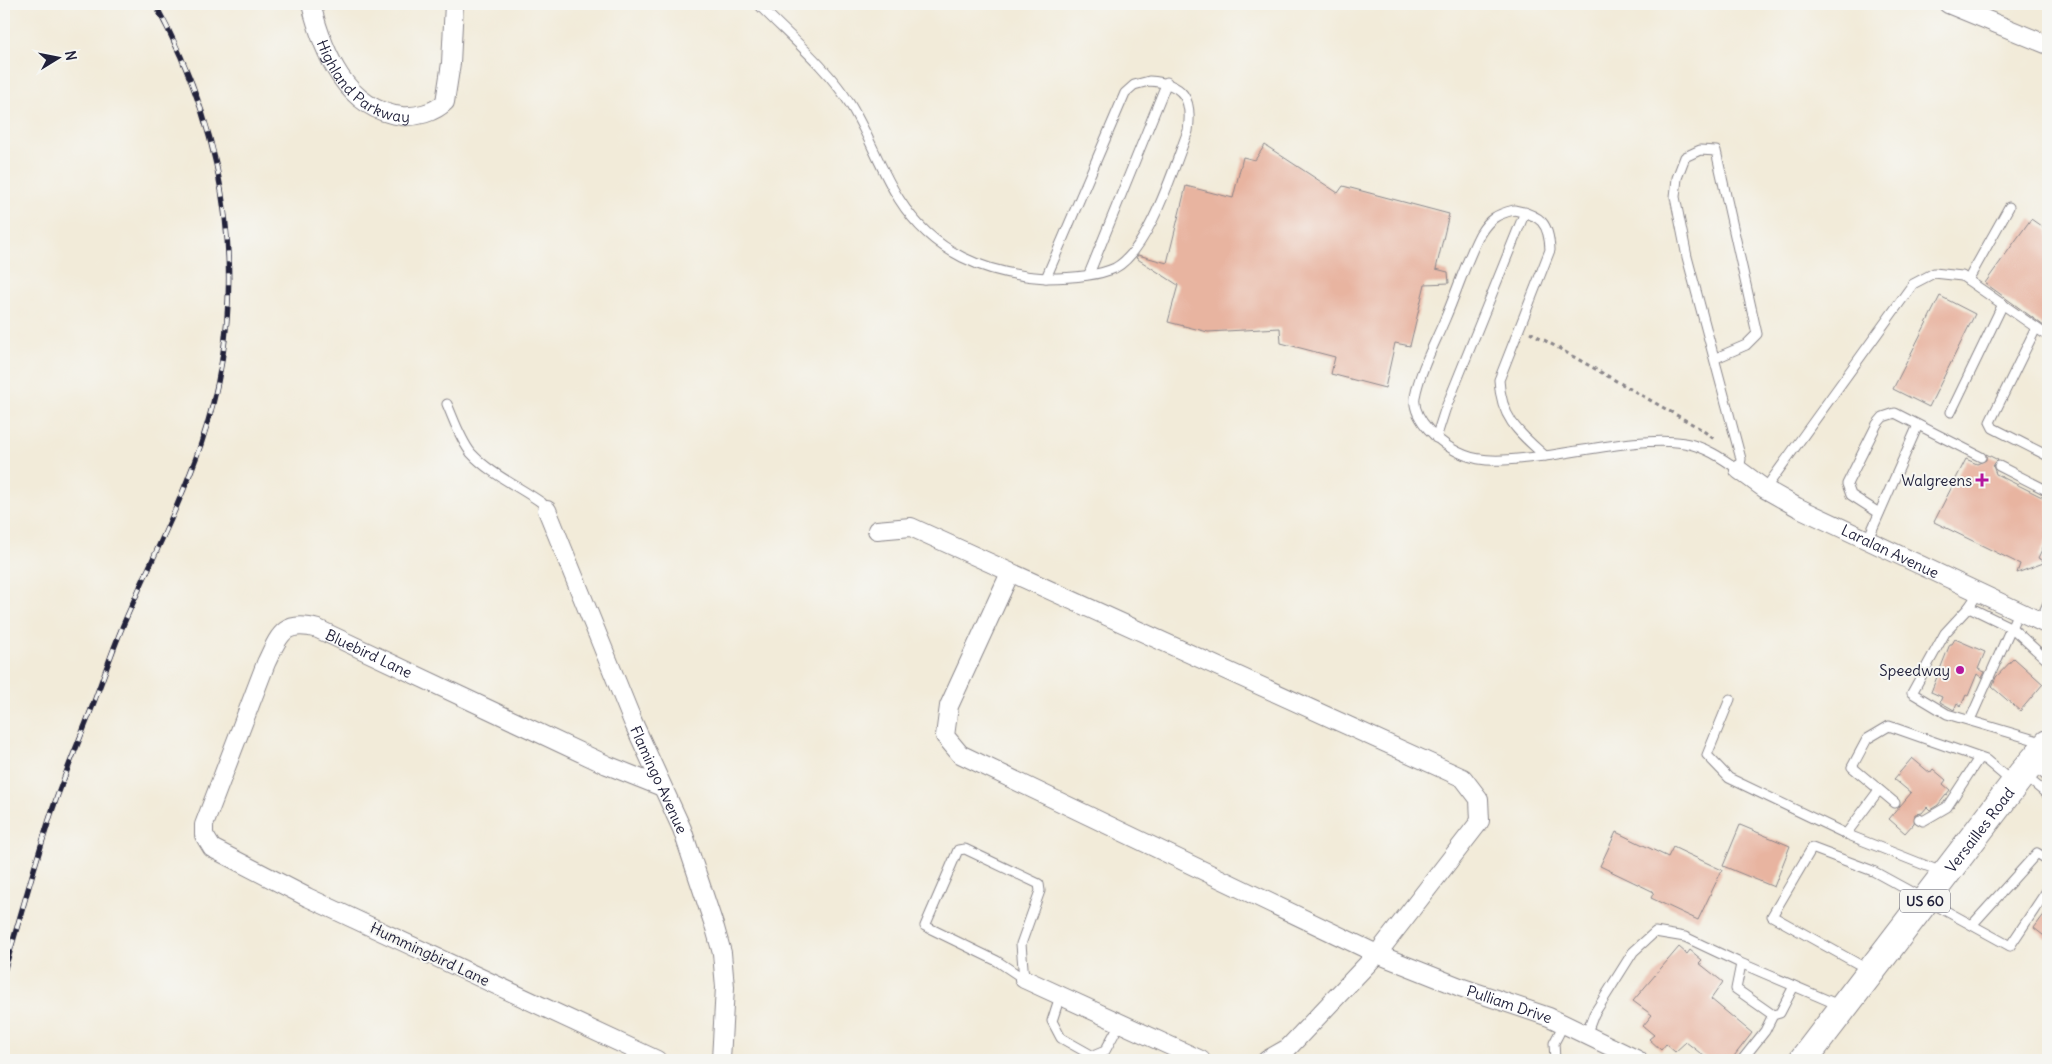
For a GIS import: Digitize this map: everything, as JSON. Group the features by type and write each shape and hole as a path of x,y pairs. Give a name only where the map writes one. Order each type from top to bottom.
{"highway":[{"name":"Versailles Road","path":"1803,1060 1945,873 2035,764"}],"street":[{"name":"Highland Parkway","path":"311,4 318,29 331,62 351,91 364,102 378,110 407,116 421,115 445,102 451,63 454,4"},
{"path":"1948,4 2048,45"},
{"name":"Laralan Avenue","path":"1740,464 1765,489 1797,507 2044,623"},
{"name":"Flamingo Avenue","path":"547,510 690,852 722,953 724,987 720,1060"},
{"path":"877,530 911,527 1463,778 1479,799 1480,820 1377,954 1288,1048 1267,1060"},
{"name":"Pulliam Drive","path":"1010,573 949,706 945,736 960,754 1377,954 1564,1024 1638,1060"},
{"name":"Bluebird Lane","path":"207,842 204,826 266,663 284,630 304,625 607,765 662,787"},
{"name":"Hummingbird Lane","path":"207,842 212,848 307,897 657,1060"},
{"path":"1024,979 1201,1060"}],"lane":[{"path":"758,4 833,80 850,104 898,198 911,217 931,238 948,251 991,269 1014,276 1046,278 1088,274 1113,268 1124,262 1139,246 1152,220 1188,131 1191,115 1189,104 1182,92 1167,82 1149,81 1134,85 1124,93 1046,278"},
{"path":"1088,274 1167,82"},
{"path":"1716,358 1746,345 1757,334 1716,151 1700,150 1685,157 1677,178 1675,197 1687,257 1716,358 1740,464"},
{"path":"1968,280 2008,208"},
{"path":"1545,456 1519,432 1507,416 1500,396 1499,380 1550,250 1550,234 1545,223 1525,212 1514,210 1502,212 1489,220 1472,248 1430,353 1415,397 1416,410 1422,423 1436,438 1452,450 1473,458 1494,461 1545,456 1642,442 1682,442 1740,464"},
{"path":"1436,438 1445,410 1525,212"},
{"path":"1765,489 1913,284 1934,273 1962,276 2048,336"},
{"path":"1951,412 2003,304"},
{"path":"2036,328 1990,422 1993,428 2048,456"},
{"path":"447,404 458,430 471,453 494,472 542,503 547,510"},
{"path":"1879,513 1851,495 1848,488 1848,480 1877,424 1883,417 1895,413 1981,457"},
{"path":"1868,539 1918,425"},
{"path":"1999,466 2048,491"},
{"path":"1979,592 1969,607 1945,633 1912,694 1947,714 1970,720 2035,764 2048,796"},
{"path":"2044,623 2048,603"},
{"path":"1969,607 2012,628 2048,661"},
{"path":"1970,720 2019,610"},
{"path":"1730,699 1707,755 1729,778 1846,834 1945,873"},
{"path":"1895,803 1852,768 1867,739 1890,726 1986,760 2035,764"},
{"path":"1919,819 1922,821 1947,807 1979,758"},
{"path":"1846,834 1879,790"},
{"path":"1871,971 1772,916 1812,848 1873,871 2010,946 2048,889"},
{"path":"965,849 1039,884 1040,891 1021,944 1024,979 997,961 925,926 958,850 965,849"},
{"path":"1972,925 2037,853 2048,860"},
{"path":"1586,1035 1594,1014 1633,952 1656,932 1685,937 1741,964 1843,1007"},
{"path":"1741,964 1736,989 1773,1015"},
{"path":"1742,1060 1765,1031 1773,1015 1780,1013 1794,986"},
{"path":"1060,996 1052,1021 1061,1038 1093,1056 1105,1051 1120,1023"},
{"path":"1555,1060 1554,1043 1564,1024"}],"path":[{"path":"1520,327 1701,429 1740,464"}],"building":[{"path":"1265,145 1338,193 1343,186 1449,214 1436,269 1448,272 1449,283 1425,284 1410,346 1395,343 1385,388 1331,374 1335,357 1281,343 1280,328 1208,332 1168,322 1178,285 1136,258 1138,255 1167,263 1186,186 1233,198 1243,157 1255,160"},
{"path":"2031,219 2048,231 2048,329 1985,283"},
{"path":"1940,296 1975,314 1929,407 1893,389"},
{"name":"Walgreens","path":"1986,454 1998,460 1993,466 1996,474 2048,500 2048,537 2038,558 2046,562 2017,573 2020,564 1934,522 1966,459 1977,464 1986,460"},
{"path":"1955,639 1985,652 1978,669 1985,672 1982,678 1977,674 1968,696 1966,695 1961,706 1957,703 1954,710 1940,702 1942,697 1931,692 1950,644"},
{"path":"2014,658 2043,684 2020,711 1992,687 1996,677"},
{"path":"1912,758 1930,773 1933,769 1946,780 1943,784 1950,790 1938,805 1930,810 1927,807 1922,813 1915,814 1914,823 1905,833 1889,819 1911,793 1894,779"},
{"path":"1740,825 1790,846 1774,887 1723,866"},
{"path":"1616,832 1668,857 1673,847 1722,870 1698,920 1651,898 1654,892 1600,866"},
{"path":"2048,909 2048,939 2034,928"},
{"path":"1679,947 1687,954 1690,950 1702,960 1699,963 1723,982 1711,999 1752,1033 1731,1060 1709,1060 1686,1042 1675,1052 1666,1044 1661,1050 1649,1039 1654,1035 1643,1026 1652,1015 1633,1001"}],"railway":[{"path":"4,971 59,791 119,635 174,512 201,444 217,387 226,331 229,275 225,219 216,164 201,109 181,56 155,4"}],"place":[{"name":"Walgreens","path":"1982,480"},
{"name":"Speedway","path":"1960,670"}]}
